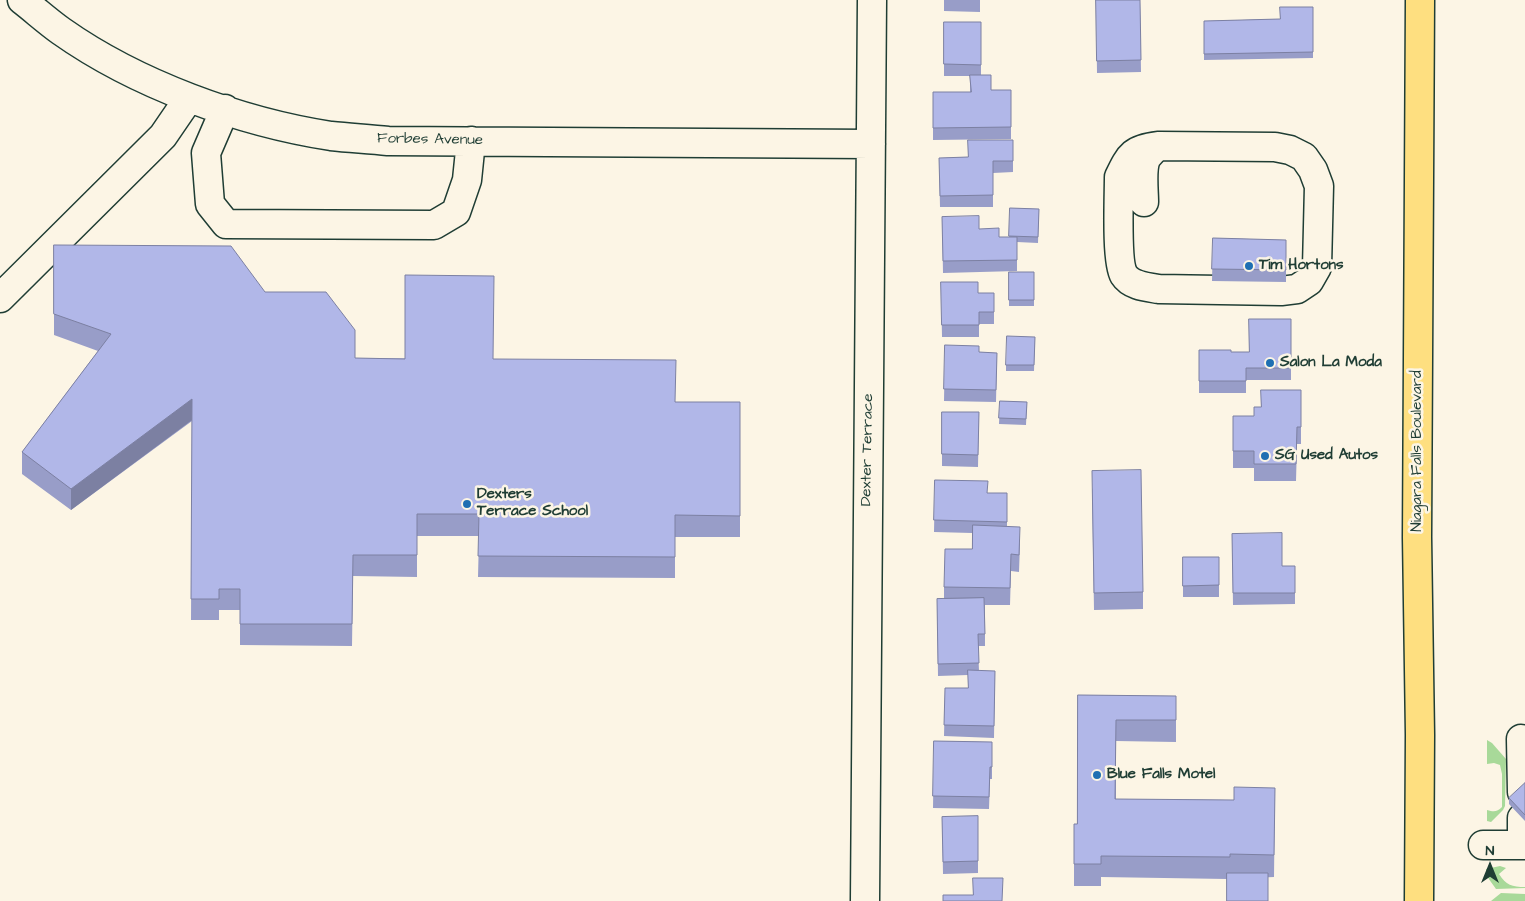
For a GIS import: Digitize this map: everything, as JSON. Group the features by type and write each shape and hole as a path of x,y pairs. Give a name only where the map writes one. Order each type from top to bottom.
{"main road":[{"name":"Niagara Falls Boulevard","path":"1418,901 1420,735 1418,508 1420,0"}],"street":[{"name":"Forbes Avenue","path":"22,0 60,30 90,50 144,79 189,98 276,125 331,136 388,141 871,144"},
{"name":"Dexter Terrace","path":"865,901 872,0"},
{"path":"0,298 163,136 189,98"},
{"path":"225,109 206,153 210,204 226,224 434,225 456,212 467,180 471,141"},
{"path":"1144,202 1144,169 1146,159 1159,146 1275,147 1290,150 1304,157 1313,170 1319,186 1317,267 1309,281 1297,289 1281,291 1159,289 1131,282 1123,274 1120,260 1119,177 1132,154 1143,148 1159,146"},
{"path":"1483,846 1524,846 1522,739"}],"green space":[{"path":"1487,740 1506,759 1505,806 1491,822 1487,821 1487,810 1495,811 1502,807 1502,774 1500,765 1494,763 1487,764"},
{"path":"1500,866 1506,868 1499,874 1504,881 1513,886 1525,888 1496,889 1486,875 1486,869"},
{"path":"1501,893 1525,894 1525,901 1491,901"}],"building":[{"path":"1096,0 1140,0 1141,60 1097,61"},
{"path":"1280,7 1313,7 1313,52 1204,54 1204,21 1280,19"},
{"path":"944,22 981,22 981,65 944,64"},
{"path":"970,75 991,75 991,90 1011,90 1011,127 933,128 933,92 971,92"},
{"path":"968,140 1013,140 1013,161 993,161 993,195 940,196 939,158 968,157"},
{"path":"1010,208 1039,209 1038,237 1009,236"},
{"path":"979,216 979,229 999,228 999,237 1017,237 1017,260 943,261 942,217"},
{"name":"Tim Hortons","path":"1213,238 1286,240 1286,270 1212,269"},
{"path":"54,245 231,246 265,292 326,292 355,330 355,358 405,359 405,275 494,276 493,359 676,360 675,402 740,402 740,516 675,515 675,557 478,556 479,514 417,514 417,555 353,555 352,624 240,624 240,589 219,589 219,599 191,599 192,399 71,489 22,452 111,334 54,314"},
{"path":"1009,272 1034,272 1034,300 1009,300"},
{"path":"941,282 978,282 978,293 994,293 994,312 979,312 979,325 942,325"},
{"name":"Salon La Moda","path":"1249,319 1291,319 1291,368 1246,368 1246,381 1199,381 1199,350 1249,352"},
{"path":"1007,336 1035,337 1034,365 1006,365"},
{"path":"945,345 979,346 979,352 997,353 996,390 944,389"},
{"name":"SG Used Autos","path":"1261,390 1301,390 1301,427 1297,427 1296,464 1254,464 1254,451 1233,451 1233,416 1254,416 1254,407 1261,407"},
{"path":"1000,401 1027,402 1026,419 999,418"},
{"path":"942,412 979,412 978,455 942,454"},
{"path":"1141,470 1143,592 1094,593 1092,471"},
{"path":"935,480 988,481 987,493 1007,493 1007,522 934,520"},
{"path":"973,525 1020,527 1019,555 1011,554 1010,588 944,587 945,549 972,549"},
{"path":"1282,533 1282,566 1295,566 1295,593 1233,593 1232,534"},
{"path":"1183,557 1219,557 1219,585 1183,586"},
{"path":"984,598 985,634 978,634 979,663 938,664 937,599"},
{"path":"968,670 995,671 994,726 944,725 945,688 968,688"},
{"name":"Blue Falls Motel","path":"1078,695 1176,696 1176,720 1116,720 1115,799 1234,800 1234,787 1275,788 1274,855 1230,854 1230,857 1101,856 1101,864 1074,864 1074,824 1077,824"},
{"path":"934,741 992,742 989,797 933,796"},
{"path":"1525,783 1525,815 1509,798"},
{"path":"978,816 978,861 943,862 942,817"},
{"path":"1227,873 1268,873 1268,901 1227,901"},
{"path":"973,878 1003,878 1002,901 943,901 943,895 973,895"}],"place":[{"name":"Tim Hortons","path":"1249,266"},
{"name":"Salon La Moda","path":"1270,363"},
{"name":"SG Used Autos","path":"1265,456"},
{"name":"Dexters Terrace School","path":"467,504"},
{"name":"Blue Falls Motel","path":"1097,775"}]}
